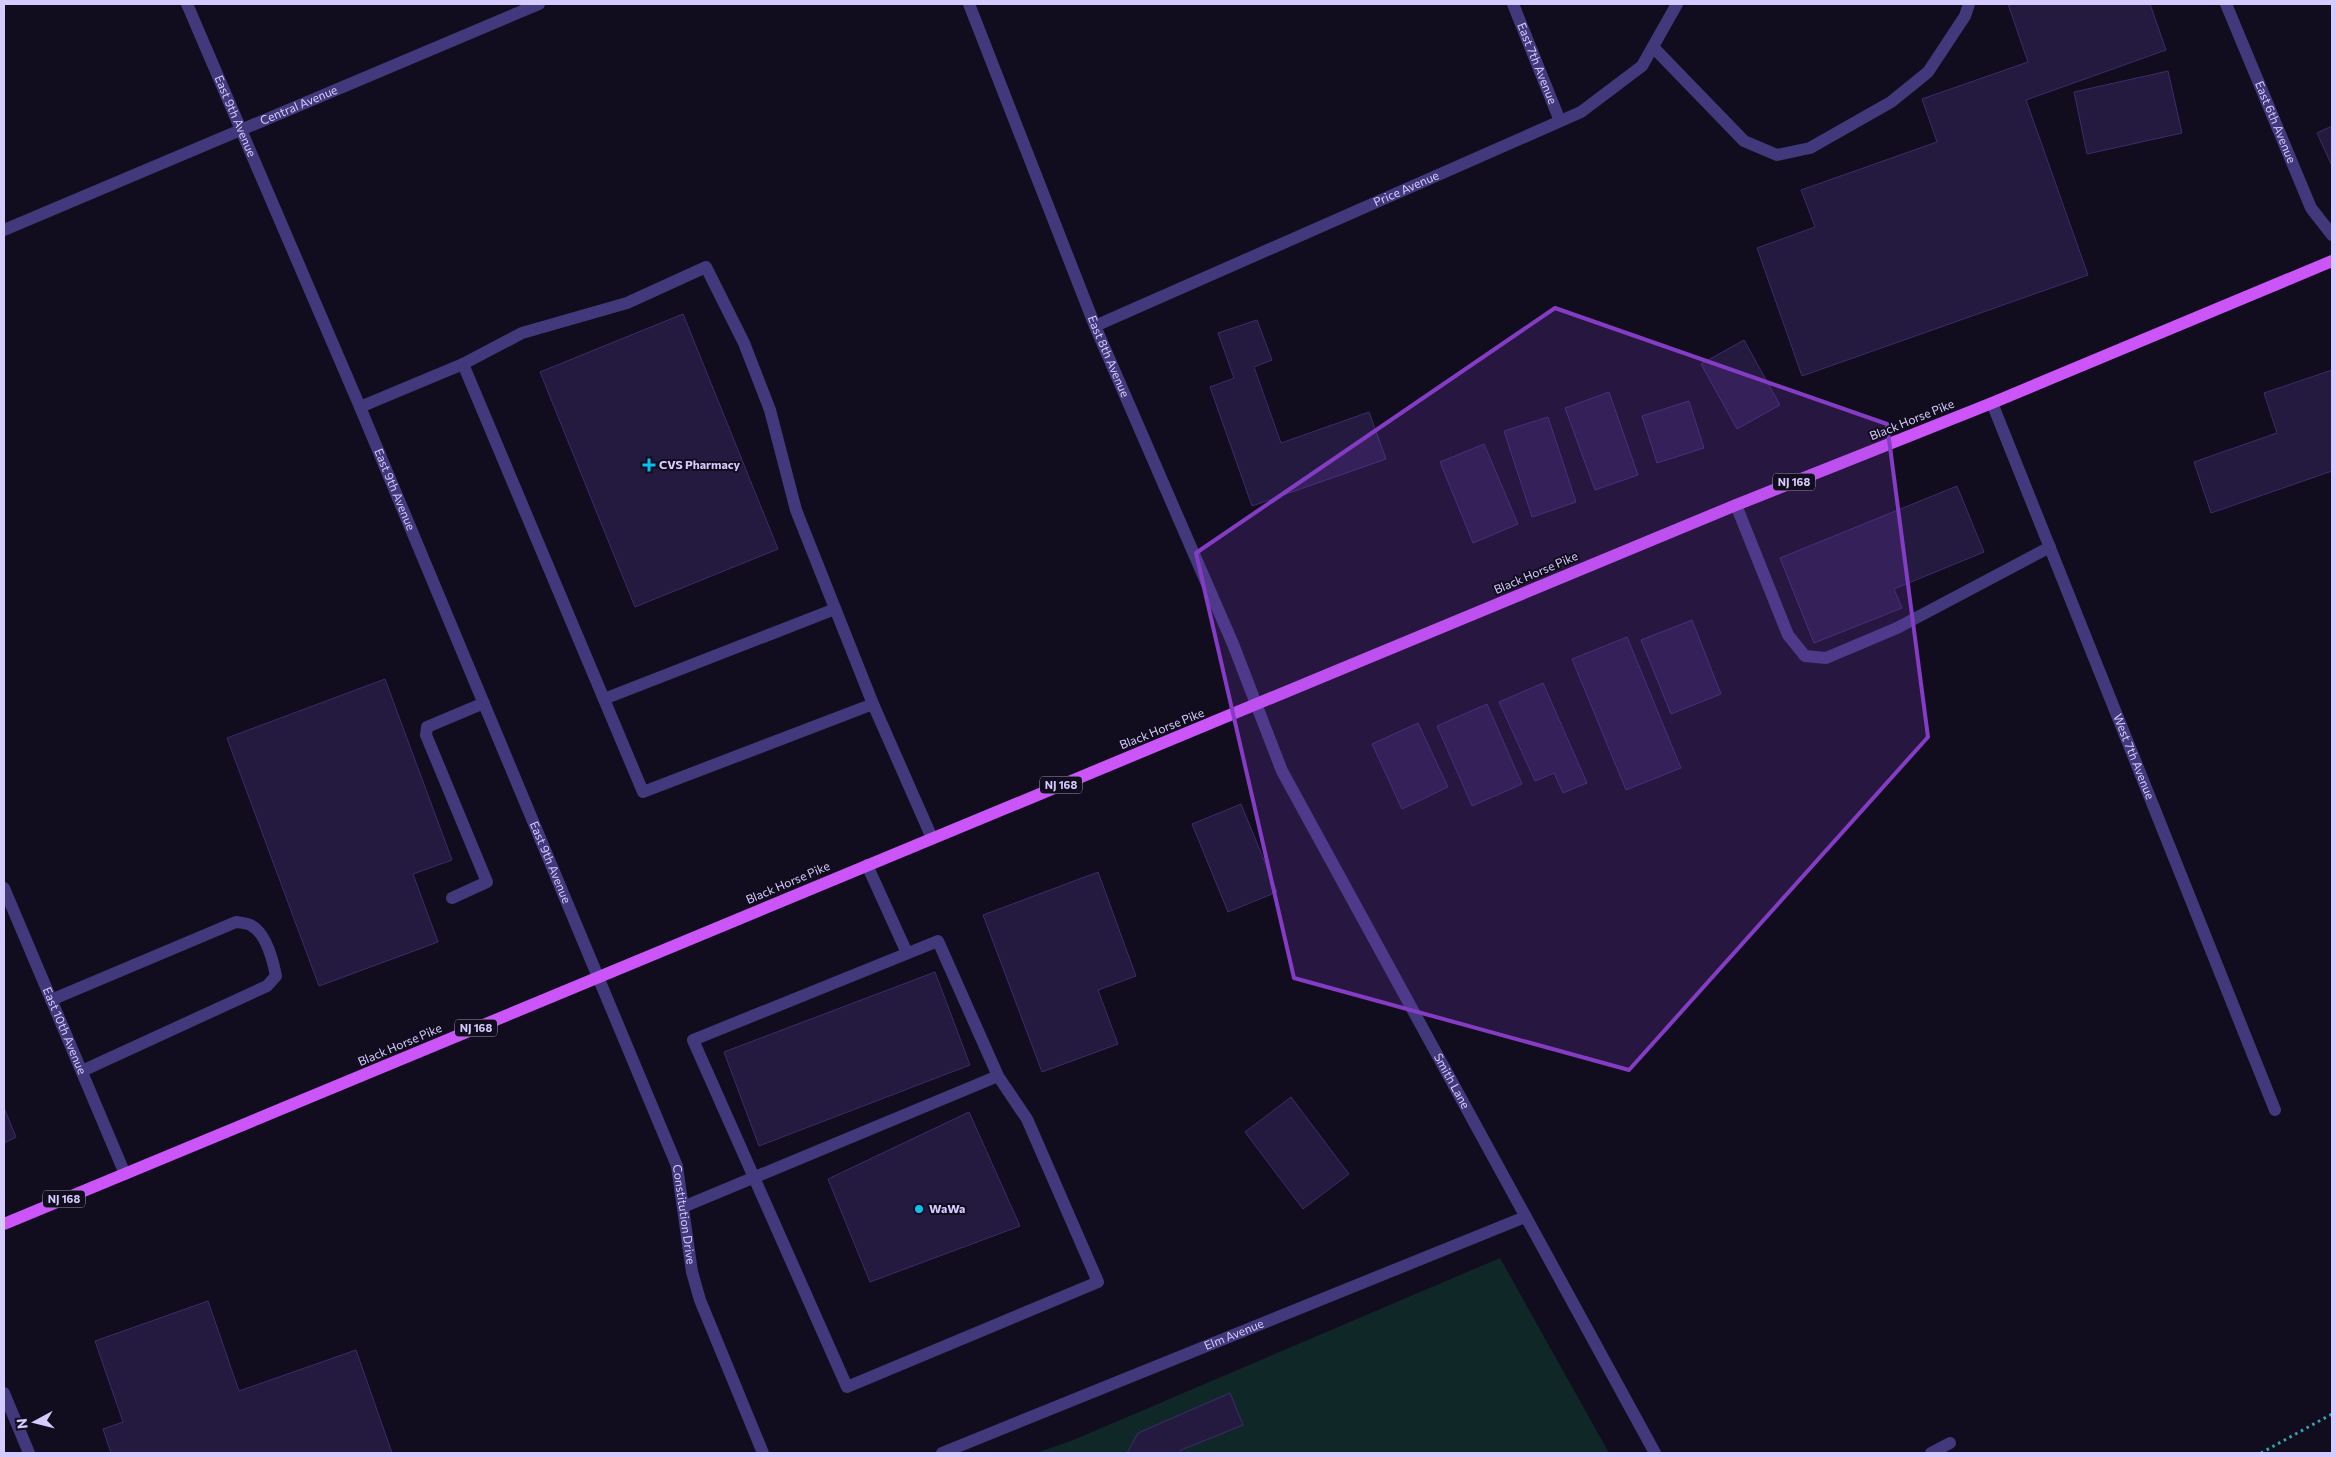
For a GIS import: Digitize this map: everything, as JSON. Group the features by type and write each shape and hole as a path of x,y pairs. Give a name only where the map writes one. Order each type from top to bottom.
{"main road":[{"name":"Black Horse Pike","path":"4,1224 1736,505 1992,403 2332,261"}],"street":[{"name":"East 9th Avenue","path":"186,4 360,407 598,977"},
{"name":"Central Avenue","path":"4,230 539,4"},
{"name":"East 8th Avenue","path":"969,4 1095,326 1233,644 1256,705"},
{"name":"East 7th Avenue","path":"1513,4 1560,121"},
{"name":"Price Avenue","path":"1095,326 1581,112 1642,66 1677,4"},
{"path":"1652,47 1744,140 1777,155 1810,148 1891,102 1928,72 1965,16 1969,4"},
{"name":"East 6th Avenue","path":"2226,4 2311,208 2332,235"},
{"path":"360,407 463,364 522,333 628,303 706,267 744,343 770,410 796,510 873,704 932,838"},
{"path":"463,364 643,792 873,704"},
{"name":"West 7th Avenue","path":"1992,403 2275,1110"},
{"path":"1736,505 1788,634 1805,656 1826,658 1897,628 2050,547"},
{"path":"604,699 835,609"},
{"path":"452,898 487,882 426,735 427,726 484,703"},
{"name":"Smith Lane","path":"1256,705 1282,771 1655,1453"},
{"path":"867,865 907,953"},
{"name":"East 10th Avenue","path":"4,888 125,1174"},
{"path":"51,1000 236,922 251,925 260,932 276,976 267,986 82,1071"},
{"path":"938,941 998,1076 1027,1119 1098,1282 847,1387 693,1040 938,941"},
{"name":"Constitution Drive","path":"598,977 677,1166 692,1272 700,1300 763,1453"},
{"path":"683,1207 998,1076"},
{"name":"Elm Avenue","path":"942,1453 1525,1217"},
{"path":"4,1393 29,1453"},
{"path":"1931,1453 1950,1443"}],"path":[{"path":"2261,1453 2332,1414"}],"highlighted area":[{"path":"1555,308 1887,424 1928,737 1629,1070 1294,978 1196,553"}],"green space":[{"path":"1500,1258 1609,1453 1036,1453 1071,1441"}],"building":[{"path":"2008,4 2150,4 2166,50 2026,100 2088,275 1802,376 1757,248 1815,227 1801,190 1937,142 1922,99 2028,62"},
{"path":"2168,71 2182,133 2087,154 2074,92"},
{"path":"2332,126 2332,166 2317,133"},
{"name":"CVS Pharmacy","path":"683,314 778,549 635,607 540,372"},
{"path":"1257,320 1272,360 1254,367 1281,443 1369,412 1386,459 1252,506 1210,387 1234,378 1218,333"},
{"path":"1744,340 1780,405 1737,429 1701,364"},
{"path":"2332,370 2332,471 2211,513 2194,462 2277,433 2264,393"},
{"path":"1609,392 1638,475 1595,490 1565,408"},
{"path":"1689,401 1704,448 1657,463 1642,416"},
{"path":"1548,417 1576,502 1532,517 1504,431"},
{"path":"1484,444 1518,524 1473,543 1440,462"},
{"path":"1957,486 1984,552 1894,589 1902,608 1814,643 1780,558"},
{"path":"1692,620 1721,694 1671,714 1641,640"},
{"path":"1627,637 1681,768 1626,790 1572,659"},
{"path":"385,679 452,860 413,874 438,942 319,986 227,738"},
{"path":"1543,683 1587,783 1563,793 1554,773 1535,781 1499,702"},
{"path":"1487,704 1522,784 1472,806 1437,726"},
{"path":"1418,723 1448,787 1402,809 1372,744"},
{"path":"1241,804 1277,892 1228,912 1192,824"},
{"path":"1098,872 1136,976 1098,990 1118,1044 1042,1072 983,915"},
{"path":"935,972 970,1065 759,1146 724,1052"},
{"path":"1291,1097 1349,1174 1303,1209 1245,1132"},
{"path":"4,1108 16,1137 4,1143"},
{"path":"969,1112 1020,1226 870,1282 828,1179"},
{"path":"208,1301 239,1391 356,1350 392,1453 111,1453 103,1429 123,1422 95,1341"},
{"path":"1230,1393 1243,1425 1181,1450 1179,1453 1127,1453 1138,1433"}],"place":[{"name":"CVS Pharmacy","path":"649,465"},
{"name":"WaWa","path":"919,1209"}]}
